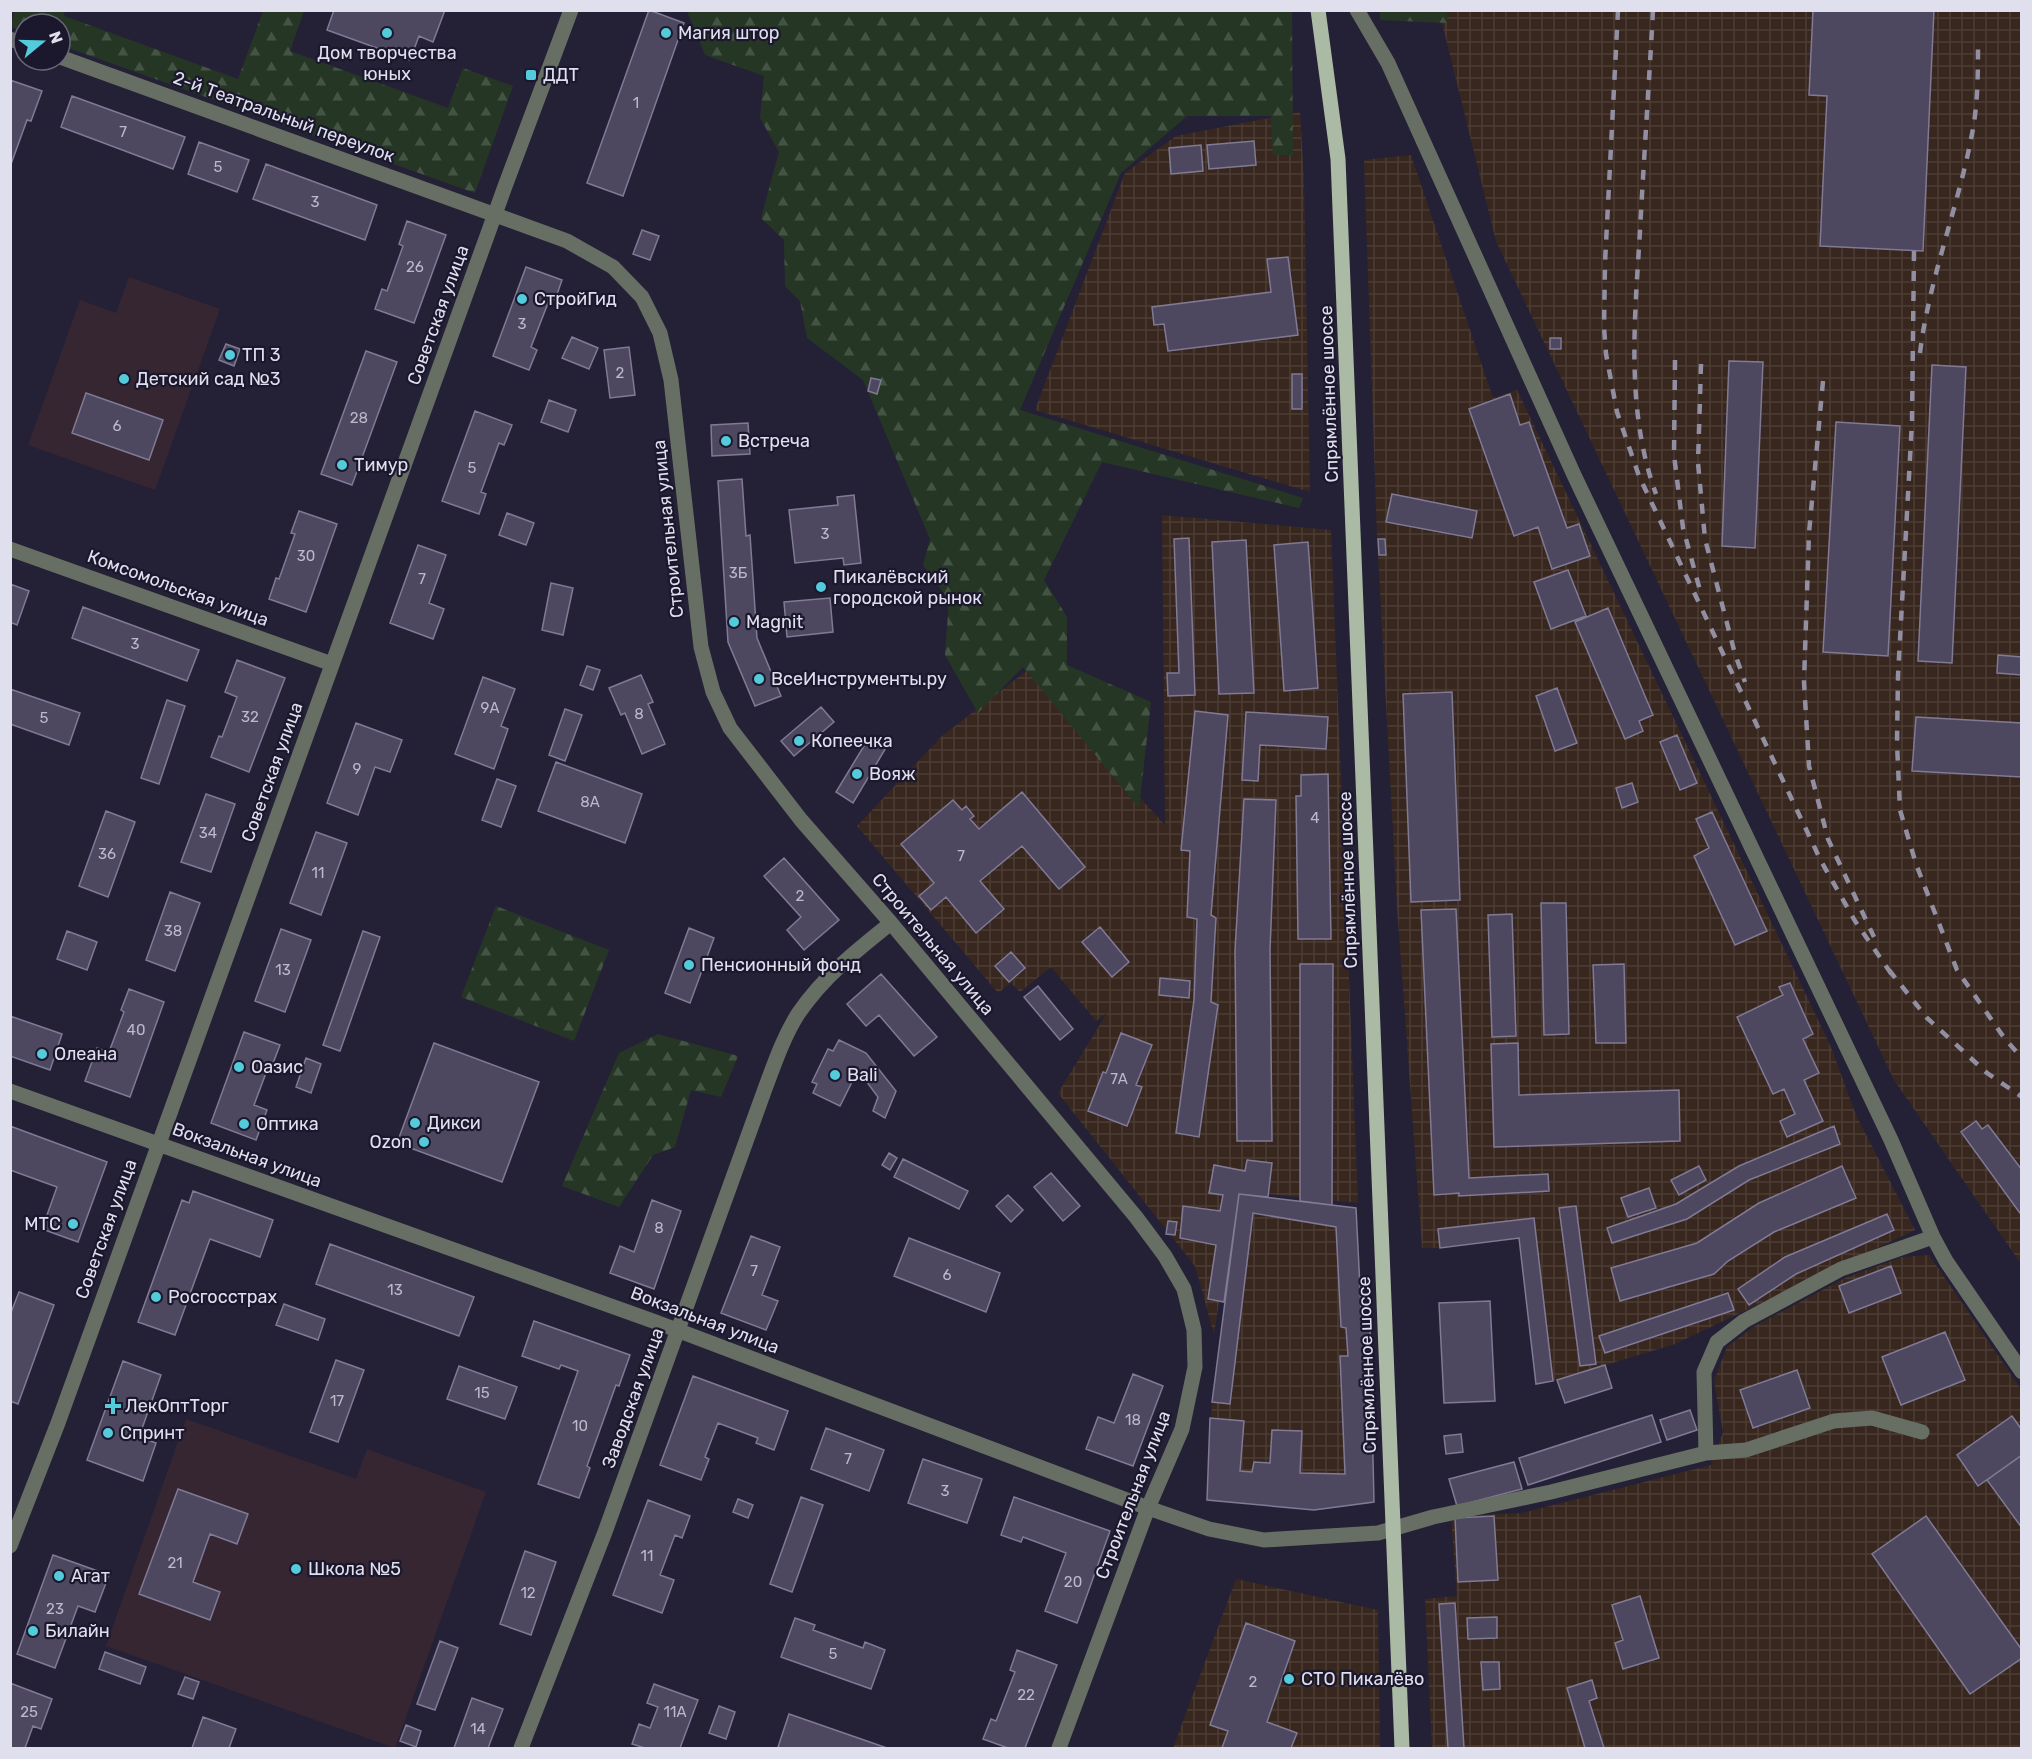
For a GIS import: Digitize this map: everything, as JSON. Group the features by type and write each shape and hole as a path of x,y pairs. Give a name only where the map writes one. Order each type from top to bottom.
{"main road":[{"name":"Спрямлённое шоссе","path":"1318,10 1338,159 1402,1749"}],"street":[{"name":"Советская улица","path":"10,1546 58,1423 157,1144 571,10"},
{"path":"1357,10 1388,63 1574,475 1891,1140 1933,1237 1946,1261 2022,1372"},
{"name":"2-й Театральный переулок","path":"72,61 495,214"},
{"name":"Строительная улица","path":"495,214 567,241 613,267 642,297 660,333 671,380 701,647 713,692 730,728 794,811 891,923 1136,1217 1165,1256 1184,1289 1194,1330 1195,1367 1182,1429 1148,1508 1059,1749"},
{"name":"Комсомольская улица","path":"10,549 332,664"},
{"name":"Заводская улица","path":"521,1749 605,1532 784,1039 798,1014 825,979 844,960 891,923"},
{"name":"Вокзальная улица","path":"10,1091 678,1330 1148,1508 1209,1529 1264,1540 1378,1533 1433,1517 1551,1492 1706,1453 1746,1449 1834,1421 1872,1418 1922,1432"},
{"path":"1706,1453 1704,1372 1717,1342 1744,1321 1841,1269 1933,1237"}],"shaded area":[{"path":"1439,11 2021,11 2021,1264 1894,1080 1496,241"},
{"path":"1300,112 1304,181 1310,492 1035,410 1125,173 1176,136"},
{"path":"1411,155 1493,398 1517,390 1831,1047 1856,1115 1915,1230 1675,1344 1553,1381 1536,1384 1519,1239 1422,1248 1397,907 1377,535 1364,160"},
{"name":"Детский сад №3","path":"129,277 220,309 155,490 28,445 80,300 116,313"},
{"path":"1162,515 1331,530 1358,1203 1236,1191 1214,1334 1195,1266 1058,1093 1107,1013 1096,1021 1051,967 1020,992 1011,983 998,993 857,826 942,736 1029,669 1100,754 1165,825"},
{"path":"1239,1194 1356,1208 1362,1327 1370,1328 1374,1502 1314,1510 1207,1500 1212,1402"},
{"path":"1929,1255 2021,1389 2021,1748 1432,1748 1425,1599 1457,1596 1451,1516 1522,1513 1711,1465 1723,1432 1714,1381 1727,1347 1753,1327 1845,1278 1902,1257"},
{"name":"Школа №5","path":"186,1419 356,1479 367,1449 486,1492 395,1748 106,1646"},
{"name":"СТО Пикалёво","path":"1236,1579 1378,1610 1380,1748 1173,1748"}],"green space":[{"path":"14,11 65,11 65,12"},
{"path":"263,11 304,11 290,51 448,108 463,68 513,86 475,193 72,49 72,19 238,79"},
{"path":"687,11 1292,11 1293,155 1273,155 1271,116 1187,116 1121,173 1020,410 1303,498 1299,508 1102,462 1044,580 1067,617 1067,665 1151,702 1139,808 1023,667 978,713 945,655 949,600 923,565 930,539 863,380 807,338 800,301 785,286 784,240 761,218 779,152 760,118 764,76 705,55"},
{"path":"1380,11 1447,11 1447,23 1380,20"},
{"path":"496,906 609,950 574,1041 461,997"},
{"path":"658,1034 738,1056 721,1097 691,1090 675,1147 653,1155 619,1207 562,1186 619,1053"}],"building":[{"name":"Дом творчества юных","path":"334,10 445,10 433,42 419,36 410,60 327,30"},
{"path":"649,10 684,23 623,196 587,183"},
{"path":"1813,10 1934,10 1923,251 1820,246 1827,96 1809,95"},
{"path":"10,80 42,91 31,121 27,120 10,167"},
{"path":"72,96 185,137 173,169 61,127"},
{"path":"1254,141 1256,165 1209,169 1207,145"},
{"path":"199,142 249,160 237,192 188,174"},
{"path":"1201,145 1203,171 1171,174 1169,148"},
{"path":"266,164 377,205 365,240 253,199"},
{"path":"407,221 446,235 414,323 375,309 382,289 387,291 403,246 399,244"},
{"path":"642,230 659,236 650,260 633,254"},
{"path":"1288,257 1298,335 1168,351 1164,324 1154,325 1152,307 1271,292 1267,259"},
{"path":"526,267 562,280 555,300 550,298 531,347 537,350 529,370 493,356"},
{"path":"572,337 598,348 589,369 562,358"},
{"path":"1550,338 1561,338 1561,349 1550,349"},
{"name":"ТП 3","path":"226,344 240,349 234,366 219,360"},
{"path":"629,347 635,395 610,398 604,350"},
{"path":"366,351 397,362 352,485 321,474"},
{"path":"1729,361 1763,362 1755,548 1722,546"},
{"path":"1932,365 1966,367 1952,663 1918,661"},
{"path":"1292,374 1302,374 1302,409 1292,409"},
{"path":"871,378 881,380 877,394 868,391"},
{"path":"86,393 163,420 149,460 72,433"},
{"path":"1510,394 1520,425 1529,422 1567,528 1579,524 1590,556 1552,569 1538,527 1514,536 1469,409"},
{"path":"549,400 576,410 568,432 541,422"},
{"path":"475,411 512,425 504,445 499,443 481,492 486,494 479,514 442,501"},
{"path":"1836,422 1900,426 1888,656 1823,652"},
{"path":"748,423 750,454 712,456 711,425"},
{"path":"742,479 746,536 750,535 757,638 781,696 755,706 728,642 718,481"},
{"path":"1392,494 1477,511 1472,538 1386,522"},
{"path":"854,495 861,563 844,565 843,558 795,563 789,510 838,505 837,497"},
{"path":"299,511 337,524 306,612 269,599 276,578 279,579 295,534 291,533"},
{"path":"507,513 534,523 526,545 499,535"},
{"path":"1189,538 1195,695 1168,696 1167,673 1179,673 1174,539"},
{"path":"1378,539 1385,539 1386,555 1379,555"},
{"path":"1246,540 1254,693 1219,694 1212,542"},
{"path":"1308,542 1318,688 1284,691 1274,545"},
{"path":"418,545 446,555 429,603 444,609 433,639 390,623"},
{"path":"1568,570 1586,616 1551,629 1534,582"},
{"path":"551,583 573,588 563,635 542,630"},
{"path":"10,584 29,591 17,625 10,622"},
{"path":"830,598 833,632 787,637 784,602"},
{"path":"83,607 199,650 187,681 72,638"},
{"path":"1608,608 1653,715 1639,721 1643,731 1625,739 1575,622"},
{"path":"1998,655 2022,657 2022,675 1997,673"},
{"path":"237,660 285,678 249,772 211,757 219,736 222,737 237,697 225,692"},
{"path":"587,666 600,670 593,690 580,685"},
{"path":"641,675 653,702 648,704 665,744 642,754 625,713 621,715 609,688"},
{"path":"483,677 515,689 501,726 508,729 494,769 455,754"},
{"path":"1557,688 1577,743 1555,751 1536,696"},
{"path":"10,689 80,713 69,745 10,724"},
{"path":"1452,692 1460,900 1411,902 1403,694"},
{"path":"167,700 185,706 159,784 141,778"},
{"path":"821,707 834,722 794,756 781,741"},
{"path":"565,709 582,715 565,761 549,755"},
{"path":"1195,711 1228,715 1211,915 1216,918 1211,1002 1218,1005 1199,1137 1176,1133 1194,1000 1197,919 1187,917 1190,851 1181,850"},
{"path":"1246,712 1328,717 1326,749 1260,745 1258,781 1242,780"},
{"path":"1916,717 2022,723 2022,777 1912,771"},
{"path":"356,723 402,740 390,772 375,767 358,815 327,803"},
{"path":"1677,735 1697,783 1680,790 1660,742"},
{"path":"870,736 887,746 853,803 836,792"},
{"path":"556,762 642,794 625,843 538,811"},
{"path":"1328,774 1331,939 1298,939 1296,796 1301,796 1301,775"},
{"path":"497,779 516,786 501,827 482,820"},
{"path":"1632,783 1638,802 1622,808 1616,788"},
{"path":"1022,792 1085,867 1059,889 1022,846 980,881 1004,909 976,933 946,897 931,910 919,896 934,883 901,844 953,800 962,810 966,806 974,816 970,819 979,829"},
{"path":"206,794 235,804 211,872 181,862"},
{"path":"1244,799 1276,800 1270,950 1272,1141 1237,1141 1235,950"},
{"path":"106,811 135,822 108,897 79,886"},
{"path":"1712,812 1767,931 1735,945 1694,856 1709,848 1696,819"},
{"path":"316,832 347,843 321,915 290,903"},
{"path":"784,858 839,920 804,950 787,930 801,917 764,876"},
{"path":"170,892 200,903 175,971 146,960"},
{"path":"1541,903 1566,903 1569,1034 1544,1035"},
{"path":"1456,909 1469,1178 1548,1174 1549,1191 1459,1196 1459,1193 1434,1195 1421,910"},
{"path":"1512,914 1516,1036 1492,1037 1488,915"},
{"path":"1100,927 1129,962 1112,977 1082,942"},
{"name":"Пенсионный фонд","path":"689,928 714,938 690,1003 665,993"},
{"path":"281,929 311,940 285,1012 255,1001"},
{"path":"67,931 97,942 87,970 57,959"},
{"path":"363,931 380,937 340,1051 323,1045"},
{"path":"1011,952 1025,968 1009,982 995,966"},
{"path":"1300,964 1333,964 1332,1205 1300,1201"},
{"path":"1624,964 1626,1043 1596,1043 1593,965"},
{"path":"881,974 937,1037 914,1056 879,1015 866,1026 847,1004"},
{"path":"1160,978 1190,981 1189,998 1159,995"},
{"path":"1790,983 1813,1034 1803,1039 1819,1073 1804,1080 1823,1121 1787,1137 1780,1121 1795,1114 1784,1089 1773,1094 1737,1017 1783,995 1779,987"},
{"path":"1038,986 1073,1029 1060,1040 1024,997"},
{"path":"129,989 164,1002 130,1097 85,1081 97,1048 109,1052 124,1012 121,1010"},
{"path":"10,1016 62,1034 50,1070 10,1056"},
{"path":"244,1032 280,1045 272,1066 269,1065 254,1105 267,1110 256,1140 211,1123"},
{"path":"1121,1033 1152,1045 1136,1085 1142,1087 1127,1126 1088,1111"},
{"path":"839,1040 866,1053 896,1091 885,1118 873,1111 878,1097 858,1070 840,1106 813,1093 817,1084 812,1082 828,1049 833,1051"},
{"path":"434,1043 539,1082 502,1182 397,1143"},
{"path":"1518,1043 1519,1095 1679,1090 1680,1141 1494,1147 1491,1044"},
{"path":"306,1058 321,1064 311,1093 296,1087"},
{"path":"1976,1121 1982,1129 1988,1125 2022,1170 2022,1216 1961,1132"},
{"path":"10,1126 107,1162 78,1242 42,1229 57,1187 10,1170"},
{"path":"1834,1126 1840,1144 1749,1180 1687,1219 1612,1243 1607,1228 1676,1204 1739,1166"},
{"path":"889,1153 897,1158 890,1170 882,1165"},
{"path":"903,1159 968,1191 959,1209 894,1177"},
{"path":"1247,1160 1272,1163 1268,1197 1239,1194 1224,1302 1208,1299 1216,1245 1180,1238 1183,1206 1220,1211 1223,1195 1209,1193 1214,1165 1245,1171"},
{"path":"1699,1166 1706,1180 1679,1195 1671,1180"},
{"path":"1842,1166 1856,1198 1774,1232 1728,1261 1714,1274 1620,1301 1611,1268 1697,1243 1759,1203"},
{"path":"1051,1173 1080,1206 1063,1221 1034,1187"},
{"path":"1649,1188 1656,1208 1628,1217 1621,1198"},
{"path":"193,1191 273,1220 260,1257 210,1239 175,1335 138,1322 182,1200 189,1203"},
{"path":"1239,1194 1356,1208 1362,1327 1370,1328 1374,1502 1314,1510 1207,1500 1210,1418 1244,1421 1240,1471 1252,1472 1254,1462 1270,1463 1272,1430 1302,1431 1300,1473 1345,1474 1340,1356 1348,1356 1346,1328 1341,1327 1336,1227 1253,1213 1230,1404 1212,1402"},
{"path":"1008,1195 1023,1210 1011,1222 996,1206"},
{"path":"652,1200 681,1211 654,1289 610,1273 620,1246 634,1252"},
{"path":"1576,1206 1596,1364 1580,1366 1559,1208"},
{"path":"1887,1214 1894,1230 1796,1274 1749,1305 1738,1289 1785,1257"},
{"path":"1534,1218 1553,1381 1536,1384 1519,1238 1440,1248 1438,1229"},
{"path":"1168,1221 1177,1222 1175,1235 1166,1234"},
{"path":"751,1236 780,1247 762,1295 778,1301 766,1330 721,1313"},
{"path":"909,1238 1000,1273 986,1312 894,1276"},
{"path":"330,1244 474,1297 459,1336 316,1284"},
{"path":"1891,1266 1901,1293 1849,1313 1839,1286"},
{"path":"19,1292 54,1305 18,1404 10,1401 10,1315"},
{"path":"1728,1293 1734,1310 1605,1353 1599,1336"},
{"path":"1490,1301 1495,1401 1444,1403 1439,1303"},
{"path":"284,1304 325,1319 318,1340 276,1325"},
{"path":"534,1321 630,1355 619,1386 616,1385 587,1466 590,1468 579,1498 538,1484 578,1371 561,1365 559,1369 522,1356"},
{"path":"1945,1332 1965,1380 1901,1405 1882,1357"},
{"path":"336,1360 364,1370 338,1442 310,1432"},
{"path":"123,1361 161,1375 139,1437 156,1443 143,1481 87,1460"},
{"path":"1605,1365 1612,1388 1565,1403 1557,1380"},
{"path":"459,1366 517,1387 505,1419 447,1399"},
{"path":"1797,1370 1810,1408 1753,1428 1740,1390"},
{"path":"1133,1374 1163,1386 1133,1466 1086,1449 1098,1417 1114,1423"},
{"path":"693,1376 788,1411 774,1450 756,1443 758,1438 718,1423 705,1457 709,1459 701,1480 660,1465"},
{"path":"1690,1410 1697,1430 1667,1440 1660,1420"},
{"path":"1652,1415 1661,1442 1528,1485 1519,1458"},
{"path":"2012,1416 2022,1430 2022,1455 1978,1486 1957,1455"},
{"path":"826,1428 884,1450 869,1491 811,1469"},
{"path":"1461,1434 1463,1452 1446,1454 1444,1436"},
{"path":"2022,1455 2022,1528 1987,1480"},
{"path":"923,1459 982,1479 967,1523 908,1503"},
{"path":"1514,1462 1522,1489 1457,1506 1449,1479"},
{"path":"178,1489 248,1514 237,1544 210,1534 193,1582 220,1592 210,1620 139,1594"},
{"path":"801,1497 823,1505 792,1592 770,1584"},
{"path":"1014,1497 1110,1531 1077,1623 1045,1611 1066,1553 1023,1537 1021,1542 1001,1535"},
{"path":"738,1499 753,1505 748,1518 733,1512"},
{"path":"648,1500 690,1516 682,1538 675,1535 660,1575 674,1580 662,1613 613,1595"},
{"path":"1494,1516 1498,1580 1458,1582 1455,1518"},
{"path":"1926,1516 2022,1650 2022,1658 1970,1694 1872,1554"},
{"path":"525,1551 556,1562 531,1635 500,1624"},
{"path":"53,1555 109,1575 95,1612 78,1606 55,1668 17,1654"},
{"path":"1640,1596 1659,1658 1623,1669 1615,1643 1623,1640 1612,1605"},
{"path":"1455,1603 1464,1748 1448,1748 1439,1604"},
{"path":"1497,1617 1497,1638 1468,1639 1467,1618"},
{"path":"795,1618 815,1625 813,1630 863,1648 865,1642 885,1650 871,1689 781,1657"},
{"path":"1246,1623 1295,1641 1267,1722 1297,1733 1291,1748 1222,1748 1228,1731 1210,1725"},
{"path":"440,1641 458,1648 435,1710 417,1704"},
{"path":"1017,1650 1057,1665 1025,1748 1008,1748 983,1739 991,1719 996,1721 1015,1672 1010,1670"},
{"path":"105,1652 146,1667 140,1684 99,1669"},
{"path":"1481,1662 1499,1662 1500,1689 1483,1690"},
{"path":"185,1677 199,1682 193,1699 178,1694"},
{"path":"1592,1680 1597,1698 1589,1701 1604,1748 1585,1748 1567,1688"},
{"path":"10,1683 52,1699 41,1729 33,1726 25,1748 10,1748"},
{"path":"654,1684 698,1700 680,1748 645,1748 632,1744 639,1724 650,1728 658,1707 647,1703"},
{"path":"472,1698 503,1709 488,1748 454,1748"},
{"path":"719,1706 735,1712 726,1739 709,1733"},
{"path":"789,1714 887,1748 778,1747"},
{"path":"203,1717 236,1729 229,1748 192,1748"},
{"path":"406,1725 421,1731 416,1747 400,1741"}],"railway":[{"path":"1618,10 1605,263 1604,327 1606,354 1617,412 1639,476 1821,861 1855,921 1892,975"},
{"path":"1653,10 1634,363 1640,429 1646,462 1656,494"},
{"path":"1920,353 1930,298 1972,134 1977,100 1978,43"},
{"path":"1914,251 1912,422 1898,676 1897,743 1900,810 1916,864 1957,970 2005,1039 2022,1058"},
{"path":"1675,360 1674,455 1683,528 1701,594"},
{"path":"1701,364 1698,463 1705,539 1735,654 1745,682"},
{"path":"1823,381 1809,533 1804,682 1809,766 1828,839 1874,937"},
{"path":"1889,970 1927,1018 1987,1073 2022,1097"}],"place":[{"name":"Дом творчества юных","path":"387,33"},
{"name":"Магия штор","path":"666,33"},
{"name":"ДДТ","path":"531,75"},
{"name":"СтройГид","path":"522,299"},
{"name":"ТП 3","path":"230,355"},
{"name":"Детский сад №3","path":"124,379"},
{"name":"Встреча","path":"726,441"},
{"name":"Тимур","path":"342,465"},
{"name":"Пикалёвский городской рынок","path":"821,587"},
{"name":"Magnit","path":"734,622"},
{"name":"ВсеИнструменты.ру","path":"759,679"},
{"name":"Копеечка","path":"799,741"},
{"name":"Вояж","path":"857,774"},
{"name":"Пенсионный фонд","path":"689,965"},
{"name":"Олеана","path":"42,1054"},
{"name":"Оазис","path":"239,1067"},
{"name":"Bali","path":"835,1075"},
{"name":"Дикси","path":"415,1123"},
{"name":"Оптика","path":"244,1124"},
{"name":"Ozon","path":"424,1142"},
{"name":"МТС","path":"73,1224"},
{"name":"Росгосстрах","path":"156,1297"},
{"name":"ЛекОптТорг","path":"113,1406"},
{"name":"Спринт","path":"108,1433"},
{"name":"Школа №5","path":"296,1569"},
{"name":"Агат","path":"59,1576"},
{"name":"Билайн","path":"33,1631"},
{"name":"СТО Пикалёво","path":"1289,1679"}]}
